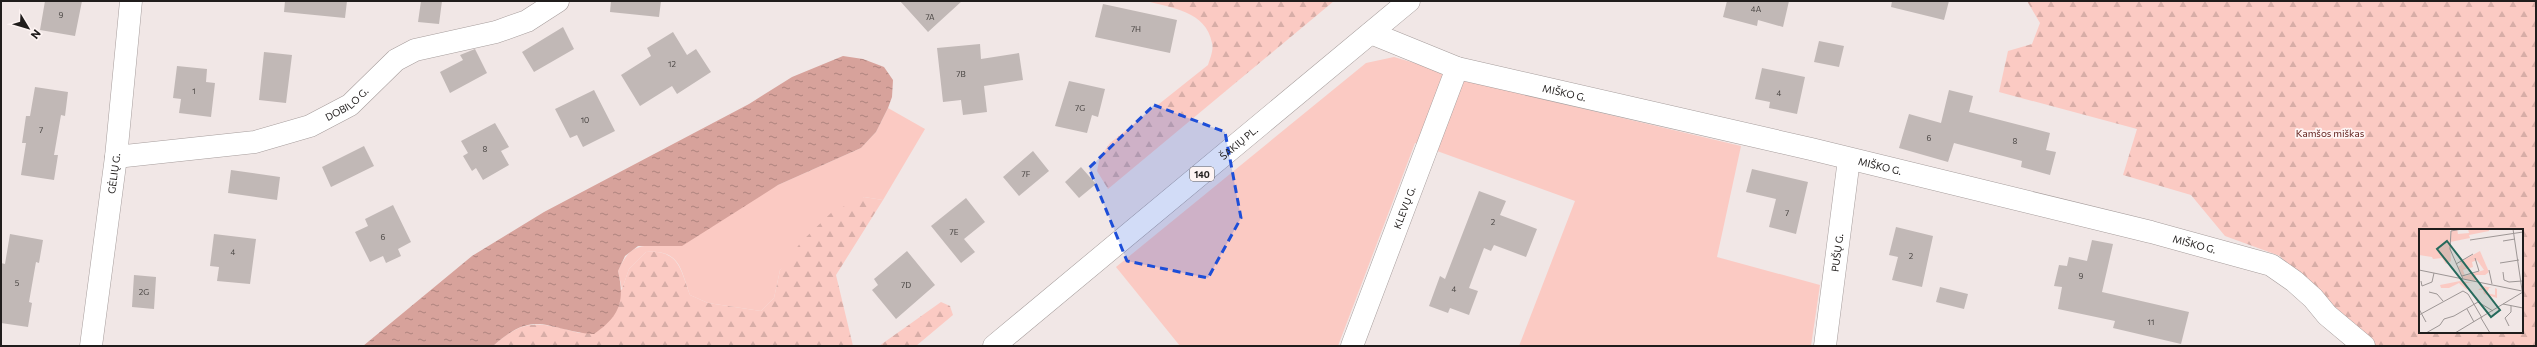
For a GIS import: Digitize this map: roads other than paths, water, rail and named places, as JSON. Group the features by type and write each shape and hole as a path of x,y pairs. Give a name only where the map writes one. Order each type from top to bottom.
{"street":[{"name":"GĖLIŲ G.","path":"91,346 116,157 131,1"},
{"name":"DOBILO G.","path":"116,157 255,142 310,126 350,105 396,60 415,50 508,28 527,21 558,1"},
{"name":"ŠAKIŲ PL.","path":"994,346 1409,1"},
{"name":"MIŠKO G.","path":"1371,32 1457,68 2151,232 2271,265 2294,281 2313,298 2327,315 2364,346"},
{"name":"KLEVŲ G.","path":"1352,346 1457,68"},
{"name":"PUŠŲ G.","path":"1825,346 1849,160"}],"water":[{"path":"843,56 863,59 884,67 893,80 892,97 876,132 861,148 778,185 682,246 638,246 625,256 618,271 621,291 615,314 610,321 594,334 542,324 531,324 520,327 493,346 363,346 472,256 544,212 749,104 792,77"}],"park label":[{"name":"Kamšos miškas","path":"2330,133"}]}
